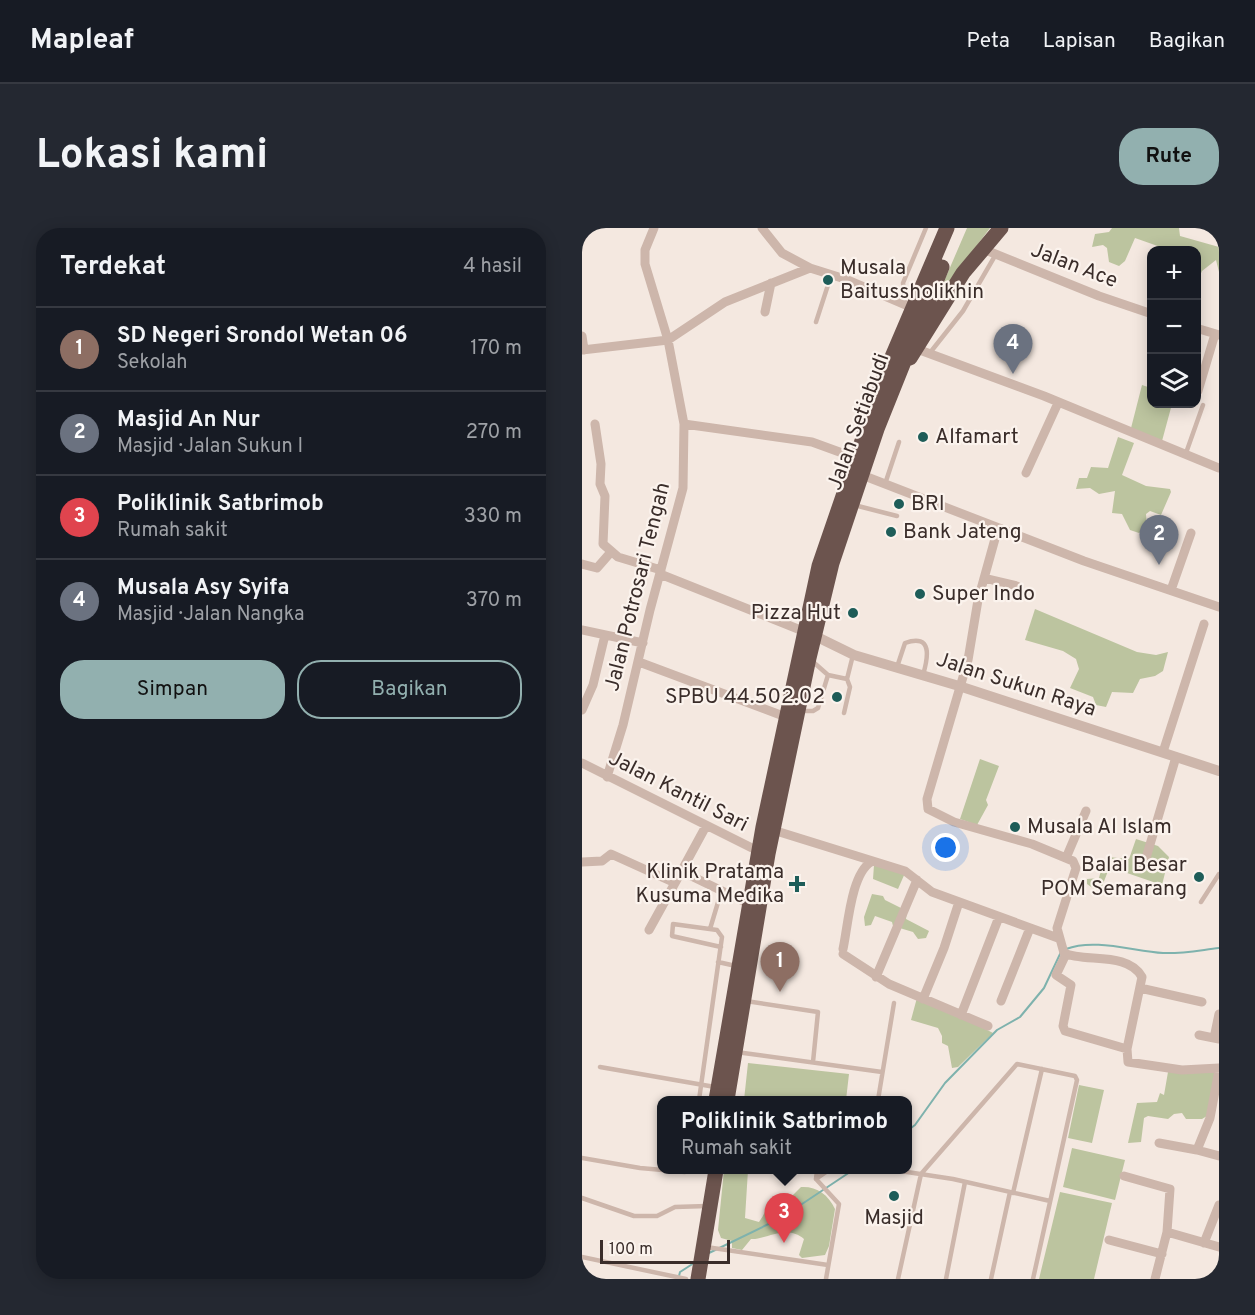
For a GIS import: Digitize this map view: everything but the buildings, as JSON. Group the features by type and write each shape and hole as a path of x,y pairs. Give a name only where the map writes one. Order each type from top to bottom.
{"highway":[{"name":"Jalan Setiabudi","path":"809,633 819,566 886,371 914,300 947,228"},
{"name":"Jalan Setiabudi","path":"809,633 898,375 957,228"},
{"path":"898,375 923,352 963,273 989,252 1001,228"},
{"path":"738,1000 738,966 749,936 749,904 773,830 792,714 809,658 809,633"},
{"path":"727,1096 730,1051 749,936 809,633"},
{"path":"717,1094 730,1051"},
{"path":"705,1174 705,1206"},
{"path":"694,1264 705,1206 715,1174"}],"street":[{"name":"Jalan Potrosari Tengah","path":"607,777 683,488 684,424 668,340 645,264 645,250 654,228"},
{"path":"764,228 782,253 810,268 914,300"},
{"name":"Jalan Ace","path":"989,252 1147,312"},
{"path":"582,336 583,350 668,340 725,302 810,268"},
{"path":"765,312 771,283"},
{"path":"1201,329 1217,334 1201,382"},
{"path":"923,352 1219,468"},
{"path":"1026,472 1058,403"},
{"path":"595,424 601,464 600,484 606,496 602,540 611,552 809,633"},
{"path":"684,424 812,442 856,458"},
{"path":"865,476 998,528 1219,607"},
{"path":"998,528 984,578 969,657 927,799 928,809 954,822 1032,844 1073,861 1076,868 1059,919 1062,948 1056,975 1071,985 1063,1026 1065,1031 1127,1049"},
{"path":"1171,590 1191,533"},
{"path":"582,564 597,568 611,552"},
{"path":"984,578 1017,586"},
{"path":"1163,752 1204,624"},
{"path":"582,630 643,643"},
{"name":"Jalan Sukun Raya","path":"809,633 854,654 1219,771"},
{"path":"582,710 593,685 605,635"},
{"path":"639,662 792,714"},
{"path":"1146,858 1176,757"},
{"name":"Jalan Kantil Sari","path":"582,763 764,853"},
{"path":"1066,858 1086,812"},
{"path":"649,930 683,872 706,826"},
{"path":"773,830 905,871 929,891 1030,928 1062,948 1132,968 1142,977 1127,1049 1127,1060 1133,1064 1182,1070 1219,1069 1210,1118 1197,1150"},
{"path":"582,862 602,861 611,854 675,883"},
{"path":"871,862 862,869 856,883 843,951 876,977 988,1026"},
{"path":"683,872 749,904"},
{"path":"876,977 917,880"},
{"path":"923,999 945,948 959,902"},
{"path":"961,1015 999,916"},
{"path":"1001,1001 1030,928"},
{"path":"1140,988 1202,1002"},
{"path":"1199,1035 1216,1038 1219,1014"},
{"path":"1159,1143 1219,1156"},
{"path":"1124,1176 1169,1188 1167,1232 1155,1279"},
{"path":"1204,1243 1219,1205"},
{"path":"1167,1232 1219,1247"},
{"path":"1109,1240 1162,1254"}],"lane":[{"path":"926,228 903,283 904,291 914,300 939,228"},
{"path":"816,322 828,285"},
{"path":"1185,456 1203,405"},
{"path":"885,484 899,442"},
{"path":"842,557 865,476"},
{"path":"858,506 897,516"},
{"path":"832,588 838,567"},
{"path":"897,667 905,643 912,641 923,643 927,648 928,657 923,675"},
{"path":"843,713 850,687 847,679 854,654"},
{"path":"809,658 828,675 847,679"},
{"path":"792,714 818,708 828,675"},
{"path":"1201,902 1219,874"},
{"path":"710,929 719,899"},
{"path":"699,1096 721,947 721,934 710,929 676,922 673,924 672,936 721,947"},
{"path":"718,962 738,966"},
{"path":"738,1000 818,1012 813,1062"},
{"path":"879,1096 894,1003"},
{"path":"730,1051 882,1072"},
{"path":"898,1279 921,1174 1017,1064 1075,1076 1077,1080 1033,1279"},
{"path":"600,1067 700,1084 717,1094"},
{"path":"991,1279 1042,1069"},
{"path":"582,1158 657,1170"},
{"path":"912,1173 1050,1201"},
{"path":"817,1174 818,1181 839,1204 826,1279"},
{"path":"818,1181 825,1174"},
{"path":"946,1279 965,1182"},
{"path":"582,1198 634,1216 657,1216 675,1207 705,1206"},
{"path":"582,1257 694,1264 726,1250 828,1265"}],"green space":[{"path":"967,228 990,228 936,300"},
{"path":"1112,228 1179,228 1180,236 1219,247 1219,272 1216,260 1201,273 1201,246 1158,246 1135,238 1125,261 1119,266 1109,262 1107,248 1103,245 1092,247 1095,234 1109,232"},
{"path":"1142,385 1147,387 1147,408 1171,408 1162,441 1130,432"},
{"path":"1118,437 1134,443 1122,475 1146,486 1170,489 1171,492 1161,515 1150,511 1146,514 1147,527 1139,533 1130,530 1122,514 1112,513 1115,491 1099,494 1090,488 1076,489 1079,478 1087,478 1091,467 1108,468"},
{"path":"1035,609 1137,652 1156,655 1168,652 1163,671 1155,676 1140,679 1133,693 1112,692 1106,707 1096,705 1093,697 1070,688 1079,669 1076,659 1063,651 1025,640"},
{"path":"980,759 999,766 986,800 988,805 977,825 960,819"},
{"path":"1136,839 1158,846 1169,857 1162,885 1127,873 1108,871 1101,889 1094,889 1087,884 1087,879 1099,878 1102,866 1108,857 1129,859"},
{"path":"874,865 905,873 898,889 873,879"},
{"path":"872,894 883,896 885,900 907,911 906,919 929,931 926,938 918,939 913,932 893,926 892,922 875,916 871,925 865,926 864,917"},
{"path":"918,994 993,1033 958,1067 952,1068 948,1046 942,1043 942,1036 938,1028 911,1020"},
{"path":"748,1063 849,1074 846,1096 744,1096"},
{"path":"1168,1072 1215,1072 1207,1116 1202,1119 1186,1119 1182,1113 1174,1114 1168,1119 1148,1116 1144,1118 1141,1142 1128,1143 1137,1103 1157,1102 1160,1093 1164,1095"},
{"path":"1079,1085 1104,1090 1092,1143 1068,1138"},
{"path":"1072,1148 1125,1160 1115,1200 1063,1187"},
{"path":"724,1174 748,1174 745,1218 759,1222 769,1208 785,1203 801,1187 812,1188 825,1195 835,1209 829,1246 825,1255 802,1258 799,1255 804,1239 791,1233 751,1239 742,1250 732,1248 732,1241 721,1238 718,1230"},
{"path":"1060,1192 1112,1203 1094,1279 1039,1279"}],"waterway":[{"path":"1066,949 1101,945 1170,953 1219,948"},
{"path":"912,1127 945,1083 997,1030 1020,1017 1044,988 1061,952"},
{"path":"709,1253 781,1218 847,1174"},
{"path":"679,1276 680,1272 694,1263"}],"place":[{"name":"Musala Baitussholikhin","path":"828,280"},
{"name":"Musala Asy Syifa","path":"1013,374"},
{"name":"Alfamart","path":"923,437"},
{"name":"BRI","path":"899,504"},
{"name":"Bank Jateng","path":"891,532"},
{"name":"Masjid An Nur","path":"1159,565"},
{"name":"Super Indo","path":"920,594"},
{"name":"Pizza Hut","path":"853,613"},
{"name":"SPBU 44.502.02","path":"837,697"},
{"name":"Musala Al Islam","path":"1015,827"},
{"name":"Balai Besar POM Semarang","path":"1199,877"},
{"name":"Klinik Pratama Kusuma Medika","path":"797,884"},
{"name":"SD Negeri Srondol Wetan 06","path":"780,992"},
{"name":"Masjid","path":"894,1196"},
{"name":"Poliklinik Satbrimob","path":"784,1243"}]}
